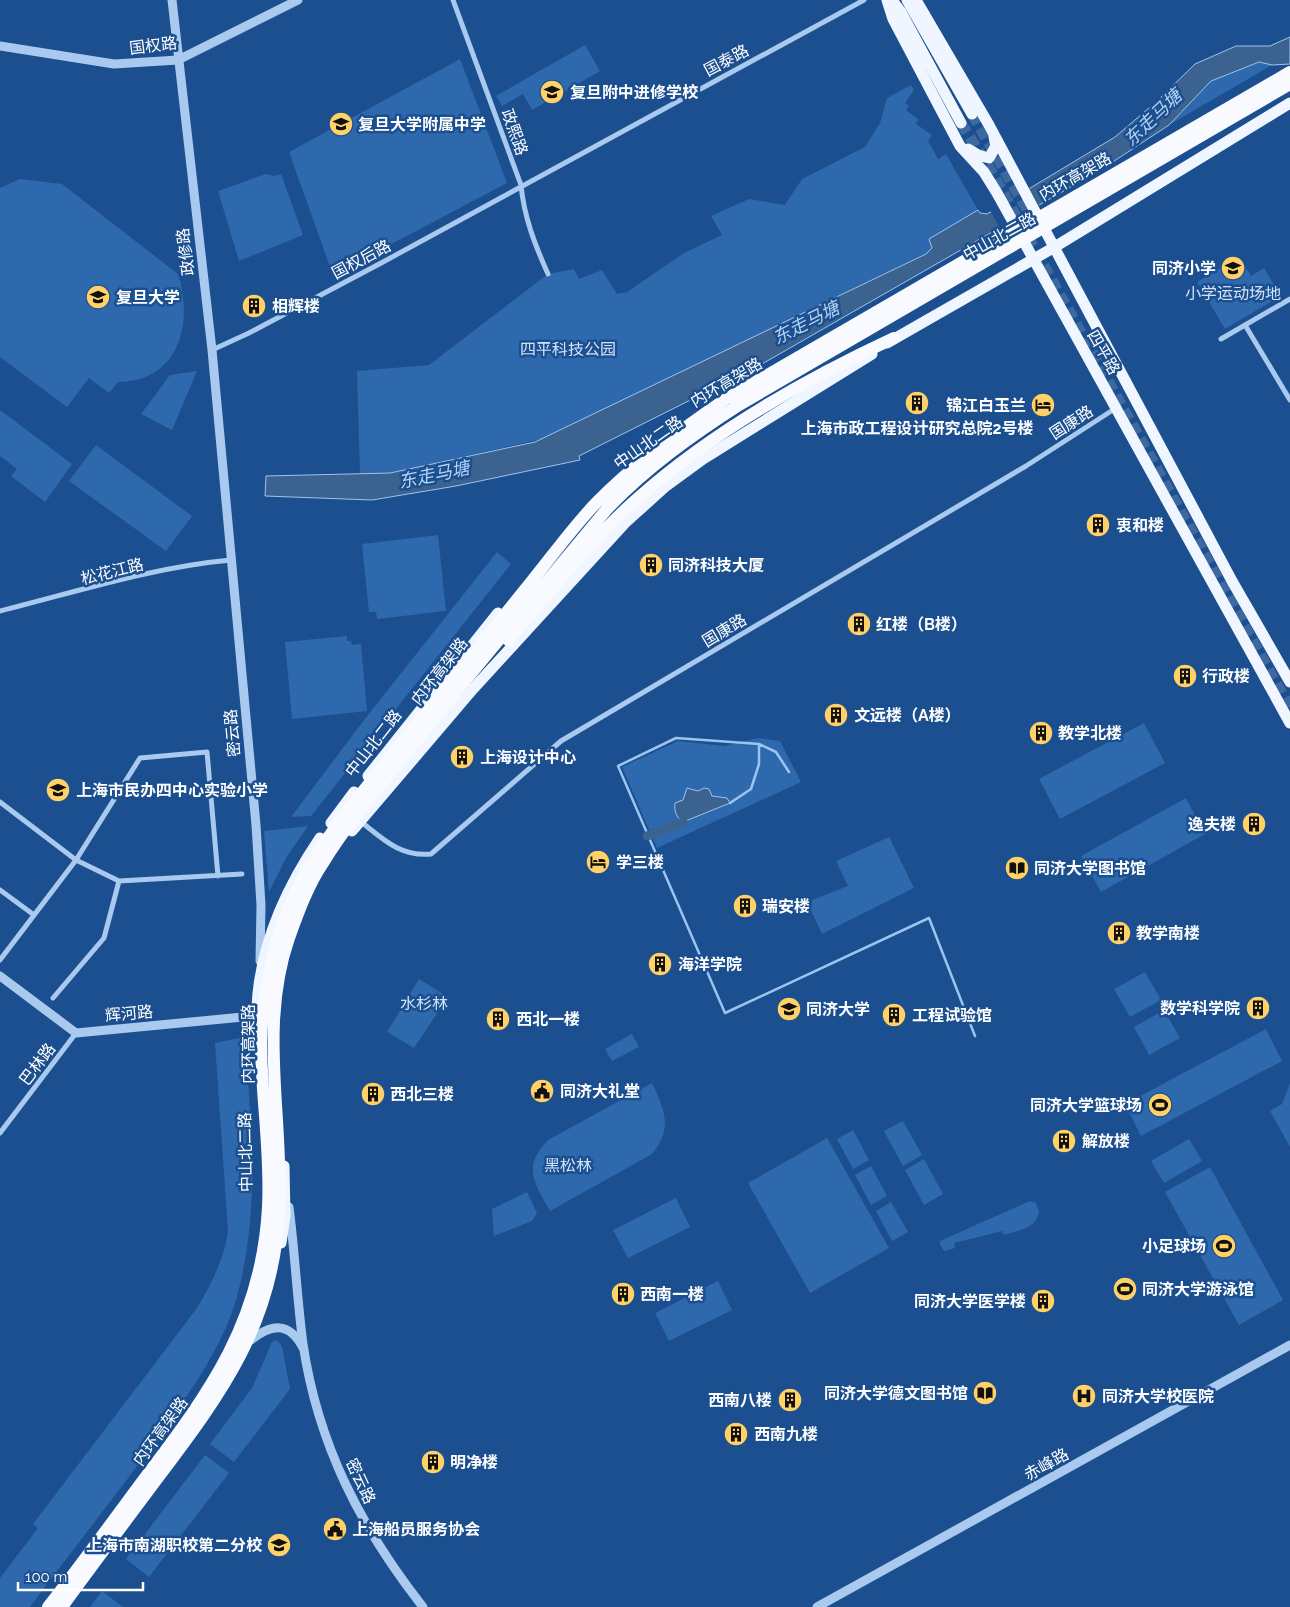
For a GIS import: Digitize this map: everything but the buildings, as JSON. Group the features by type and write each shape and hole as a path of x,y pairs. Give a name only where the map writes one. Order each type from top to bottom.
{"highway":[{"name":"内环高架路","path":"48,1607 166,1451 212,1386 239,1334 255,1294 266,1237 269,1182 261,1044 262,1013 268,976 280,930 293,896 318,852 466,662 596,504 654,450 684,426 726,399 998,239 1290,72"},
{"name":"内环高架路","path":"62,1607 200,1422 230,1378 248,1342 272,1270 277,1236 279,1178 273,1040 276,1000 288,941 301,907 322,864 405,756 607,509 639,477 675,448 739,405 1290,84"},
{"path":"405,756 582,554 638,498 692,454 772,403 850,359 894,338"}],"main road":[{"name":"四平路","path":"887,0 893,18 960,146 984,172 997,193 1290,722"},
{"path":"892,0 901,12 961,123"},
{"path":"907,0 972,114"},
{"name":"四平路","path":"916,0 989,124 1036,211 1053,248 1232,581 1290,682"},
{"name":"中山北二路","path":"41,1607 130,1489 210,1378 224,1354 241,1314 255,1261 263,1184 256,1016 260,971 278,915 312,851 342,807 519,587 573,524 599,499 644,463 708,421 1290,90"},
{"path":"62,1607 210,1407 231,1376 263,1311 282,1243 286,1185 277,1070 286,966 304,907 325,864 360,821 473,689 595,554 666,486 703,459 894,338 1053,248 1290,103"},
{"path":"956,138 978,155 989,158 996,146 989,124"}],"street":[{"name":"政修路","path":"172,0 212,350 231,560"},
{"name":"国权路","path":"0,46 114,64 178,60 298,0"},
{"name":"政熙路","path":"453,0 521,185 523,208 536,248 548,274"},
{"name":"国泰路","path":"521,185 864,0"},
{"name":"国权后路","path":"212,350 375,266 521,185"},
{"path":"1221,339 1290,299"},
{"path":"1245,325 1290,400"},
{"name":"国康路","path":"360,821 397,850 418,855 431,854 561,740 1018,470 1117,407"},
{"name":"松花江路","path":"0,611 156,572 203,562 231,560"},
{"name":"密云路","path":"231,560 261,905 260,971"},
{"path":"0,960 76,860 140,758 207,752 218,876"},
{"path":"0,802 76,860 119,881 242,874"},
{"path":"53,998 104,938 119,881"},
{"path":"0,890 34,915"},
{"path":"261,905 268,917 273,918 278,915"},
{"path":"0,976 76,1033"},
{"name":"辉河路","path":"76,1033 256,1016 280,1018"},
{"name":"巴林路","path":"0,1133 76,1033"},
{"name":"密云路","path":"286,1185 305,1352 325,1434 344,1484 374,1540 423,1607"},
{"name":"密云路","path":"250,1340 264,1329 279,1327 293,1334 305,1352"},
{"name":"赤峰路","path":"817,1607 1290,1345"}],"green space":[{"path":"585,45 600,71 532,110 523,94 502,106 496,96"},
{"path":"460,59 507,183 333,275 289,152"},
{"path":"1259,62 1272,65 1169,125 1211,81"},
{"name":"四平科技公园","path":"911,85 914,90 905,103 909,106 906,110 918,119 916,124 932,135 928,141 938,159 946,154 978,210 929,239 932,248 929,252 546,438 390,473 360,474 357,371 429,365 548,274 574,269 579,279 602,270 617,294 627,292 684,253 722,235 711,216 749,199 785,205 802,179 865,147 880,123 887,98"},
{"path":"266,174 274,176 281,174 303,235 239,261 218,191"},
{"path":"20,179 62,184 178,274 183,293 184,312 182,330 177,346 168,361 155,372 139,379 118,382 109,393 89,378 67,407 0,357 0,188"},
{"name":"小学运动场地","path":"1239,257 1251,276 1264,268 1281,296 1225,329 1197,282"},
{"path":"197,371 172,430 141,414 170,375"},
{"path":"0,410 72,464 45,502 11,476 17,469 0,456"},
{"path":"96,445 192,516 166,551 69,481"},
{"path":"438,535 446,611 377,619 376,612 369,612 362,544"},
{"path":"497,552 511,564 311,816 291,817 364,720"},
{"path":"347,636 347,641 351,641 352,645 361,644 367,711 292,719 285,642"},
{"path":"1144,723 1165,763 1060,819 1039,779"},
{"path":"758,738 780,741 801,782 657,848 622,767 678,741 724,746"},
{"path":"1186,798 1205,834 1101,892 1081,856"},
{"path":"308,826 286,858 269,892 264,831"},
{"path":"889,837 914,888 822,934 807,902 848,886 836,861"},
{"path":"1145,972 1161,1000 1130,1017 1114,989"},
{"name":"水杉林","path":"419,979 448,997 414,1048 387,1032"},
{"path":"1164,1010 1180,1038 1149,1055 1134,1027"},
{"path":"1266,1029 1282,1061 1141,1136 1125,1104"},
{"path":"632,1034 639,1047 612,1061 605,1049"},
{"path":"244,1037 250,1101 252,1197 245,1261 238,1293 224,1331 205,1367 160,1435 30,1607 0,1607 0,1578 38,1528 33,1524 197,1308 217,1271 228,1231 215,1043"},
{"name":"黑松林","path":"652,1083 663,1111 665,1127 659,1145 652,1154 550,1211 535,1183 533,1175 535,1158 540,1150 548,1140"},
{"path":"1290,1083 1290,1147 1270,1111 1282,1104"},
{"path":"903,1121 922,1155 903,1166 884,1131"},
{"path":"853,1130 869,1160 853,1169 837,1139"},
{"path":"827,1138 889,1248 810,1293 748,1183"},
{"path":"1189,1139 1202,1161 1164,1183 1151,1161"},
{"path":"924,1159 943,1194 924,1205 905,1170"},
{"path":"871,1166 887,1196 871,1205 855,1175"},
{"name":"小足球场","path":"1210,1167 1283,1300 1239,1325 1165,1192"},
{"path":"527,1192 537,1213 532,1221 494,1236 492,1209"},
{"path":"676,1198 690,1227 628,1258 613,1230"},
{"path":"1030,1201 1036,1203 1039,1212 1037,1218 1030,1226 1004,1235 1002,1231 954,1243 955,1248 944,1251 939,1243 942,1240"},
{"path":"891,1202 908,1232 892,1241 876,1211"},
{"path":"718,1281 732,1310 669,1341 655,1313"},
{"path":"276,1340 282,1346 290,1389 234,1462 210,1444 252,1388 272,1342"},
{"path":"205,1455 229,1473 149,1577 126,1559"},
{"path":"102,1591 123,1607 90,1607"}],"water":[{"name":"东走马塘","path":"1290,37 1290,64 1272,65 1259,62 1211,81 1169,125 1102,169 762,364 579,456 580,460 456,486 372,500 265,496 266,476 390,473 535,442 926,254 932,248 929,239 978,210 980,213 987,214 1115,137 1156,102 1195,64 1236,46 1270,46"},
{"path":"687,788 698,791 704,788 709,789 712,796 727,798 730,803 683,822 676,814 675,803 683,800"}],"pier":[{"path":"1029,188 1040,207 1001,230 990,210"}],"waterway":[{"path":"789,772 776,752 759,744 676,738 618,766 725,1013 929,918 975,1036"},
{"path":"730,803 751,789 759,764 759,744"},
{"path":"647,836 683,822"}],"tunnel":[{"path":"972,114 1033,220"},
{"path":"961,123 994,176 1290,708"}],"place":[{"name":"复旦附中进修学校","path":"552,92"},
{"name":"复旦大学附属中学","path":"341,124"},
{"name":"同济小学","path":"1233,268"},
{"name":"复旦大学","path":"98,297"},
{"name":"相辉楼","path":"254,306"},
{"name":"上海市政工程设计研究总院2号楼","path":"917,403"},
{"name":"锦江白玉兰","path":"1043,405"},
{"name":"衷和楼","path":"1098,525"},
{"name":"同济科技大厦","path":"651,565"},
{"name":"红楼（B楼）","path":"859,624"},
{"name":"行政楼","path":"1185,676"},
{"name":"文远楼（A楼）","path":"836,715"},
{"name":"教学北楼","path":"1041,733"},
{"name":"上海设计中心","path":"462,757"},
{"name":"上海市民办四中心实验小学","path":"58,790"},
{"name":"逸夫楼","path":"1254,824"},
{"name":"学三楼","path":"598,862"},
{"name":"同济大学图书馆","path":"1017,868"},
{"name":"瑞安楼","path":"745,906"},
{"name":"教学南楼","path":"1119,933"},
{"name":"海洋学院","path":"660,964"},
{"name":"数学科学院","path":"1258,1008"},
{"name":"同济大学","path":"789,1009"},
{"name":"工程试验馆","path":"894,1015"},
{"name":"西北一楼","path":"498,1019"},
{"name":"同济大礼堂","path":"542,1091"},
{"name":"西北三楼","path":"373,1094"},
{"name":"同济大学篮球场","path":"1160,1105"},
{"name":"解放楼","path":"1064,1141"},
{"name":"小足球场","path":"1224,1246"},
{"name":"同济大学游泳馆","path":"1125,1289"},
{"name":"西南一楼","path":"623,1294"},
{"name":"同济大学医学楼","path":"1043,1301"},
{"name":"同济大学德文图书馆","path":"985,1393"},
{"name":"同济大学校医院","path":"1084,1396"},
{"name":"西南八楼","path":"790,1400"},
{"name":"西南九楼","path":"736,1434"},
{"name":"明净楼","path":"433,1462"},
{"name":"上海船员服务协会","path":"335,1529"},
{"name":"上海市南湖职校第二分校","path":"279,1545"}]}
